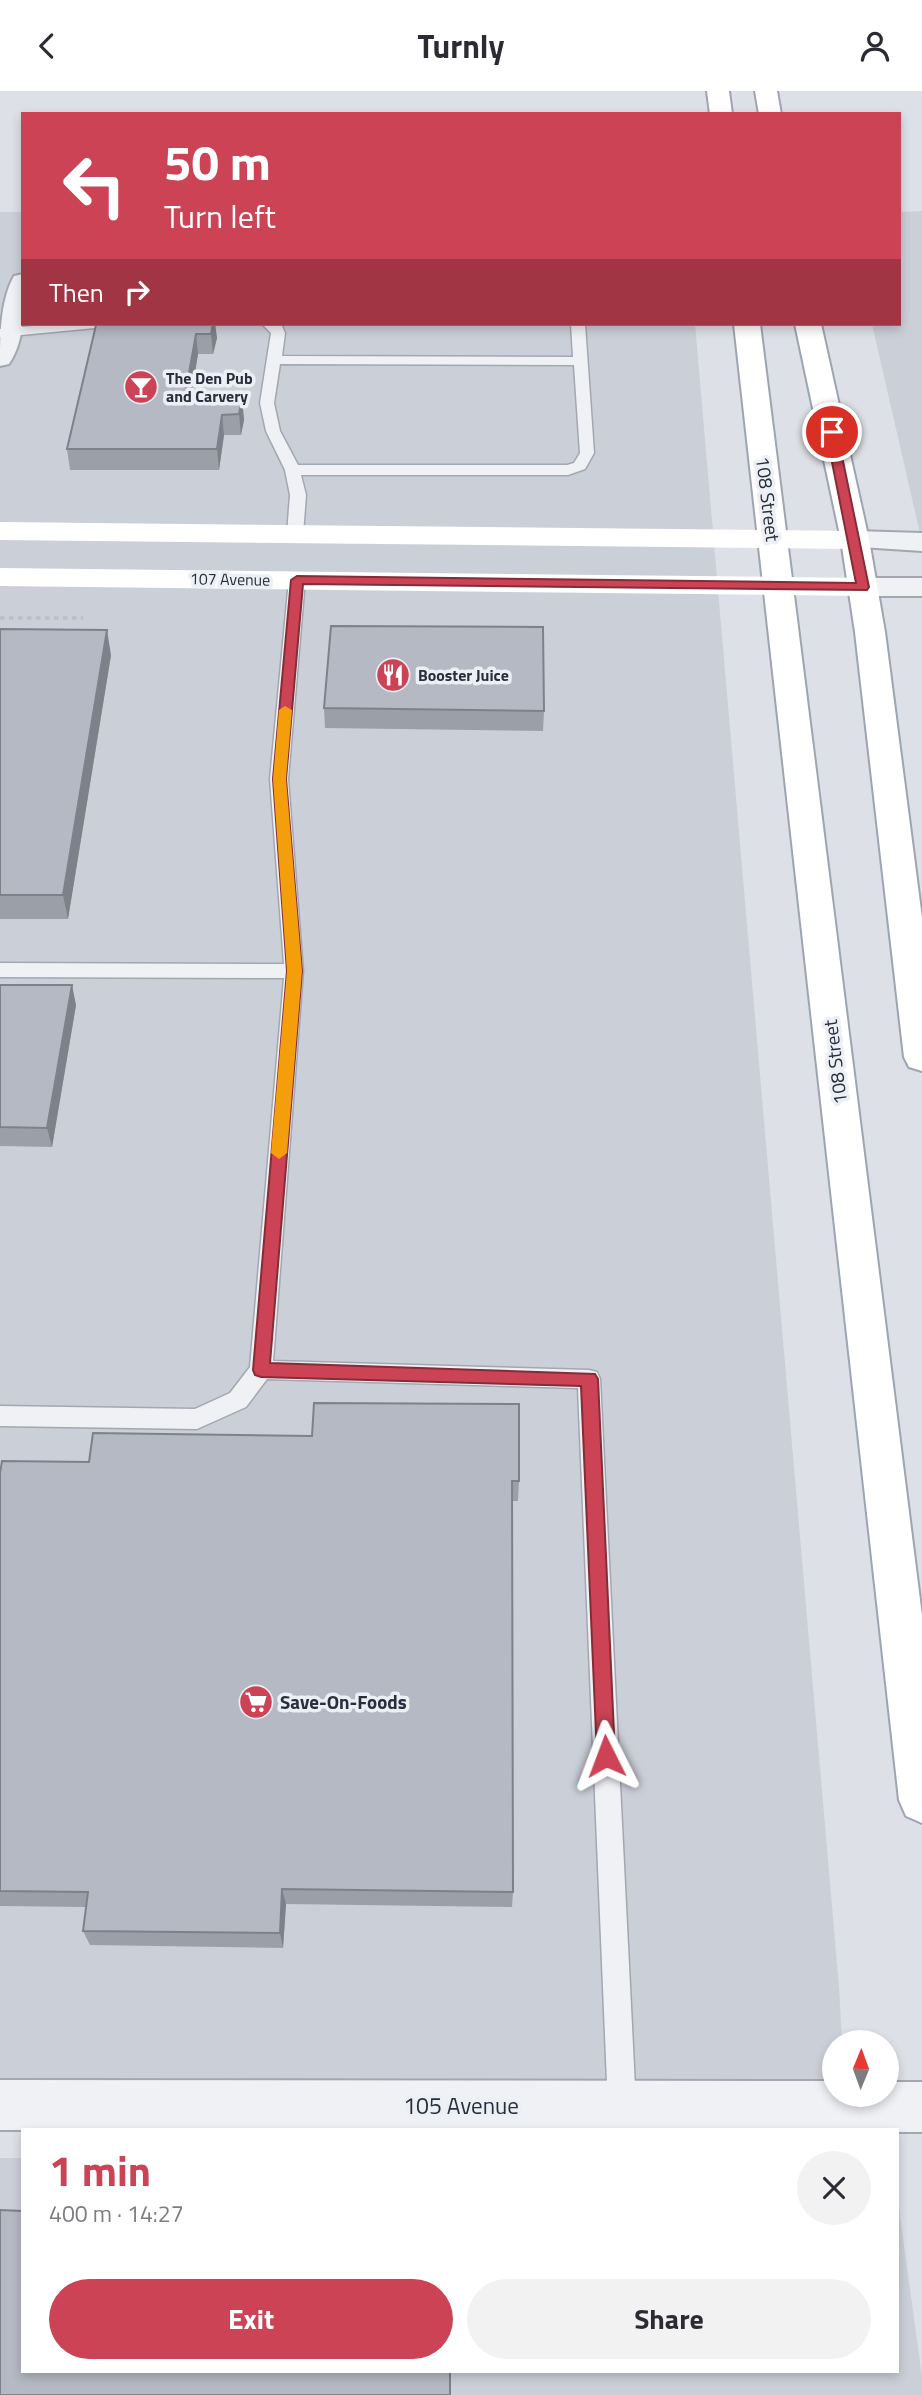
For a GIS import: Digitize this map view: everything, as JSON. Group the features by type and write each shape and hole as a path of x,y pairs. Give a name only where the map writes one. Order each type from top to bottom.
{"main road":[{"path":"718,91 721,112"},
{"path":"766,91 769,112"},
{"name":"108 Street","path":"747,326 922,1800"},
{"path":"808,326 863,587 922,1057"},
{"path":"0,531 855,540"},
{"name":"107 Avenue","path":"0,577 863,587"}],"street":[{"path":"0,358 3,333 21,286"},
{"path":"855,540 922,542"},
{"name":"107 Avenue","path":"863,587 922,587"},
{"name":"105 Avenue","path":"0,2105 922,2107"}],"lane":[{"path":"3,333 75,326"},
{"path":"275,326 278,333 267,403 273,431 293,470 298,495 295,534"},
{"path":"293,470 568,470 580,466 587,453 578,326"},
{"path":"274,361 581,362"},
{"path":"0,1416 197,1419 238,1400 261,1370 294,971 279,779 297,580"},
{"path":"0,970 294,971"},
{"path":"261,1370 589,1379 622,2107"}],"shaded area":[{"path":"922,211 922,542 872,326 901,326 901,212"},
{"path":"0,212 21,212 21,326 695,326 839,1987 841,2030 822,2030 822,2088 0,2098"},
{"path":"0,2158 21,2158 21,2373 899,2373 899,2208 922,2377 922,2395 0,2395"}],"building":[{"name":"The Den Pub and Carvery","path":"96,326 213,326 211,334 196,334 184,401 242,399 239,414 222,415 217,449 67,449"},
{"path":"331,626 543,627 544,711 324,708"},
{"path":"0,629 107,630 63,895 0,895"},
{"path":"0,985 72,985 47,1128 0,1127"},
{"name":"Save-On-Foods","path":"314,1403 519,1404 519,1481 512,1481 513,1892 282,1889 280,1933 83,1931 88,1892 0,1891 2,1461 89,1462 93,1433 312,1436"},
{"path":"0,2210 21,2211 21,2373 450,2373 450,2395 0,2395"}],"slow traffic":[{"path":"279,1153 294,971 279,779 285,710"}],"place":[{"name":"The Den Pub and Carvery","path":"141,387"},
{"name":"Booster Juice","path":"393,675"},
{"name":"Save-On-Foods","path":"256,1702"}],"route":[{"path":"606,1756 589,1379 261,1370 294,971 279,779 297,580 863,587 832,432"}]}
